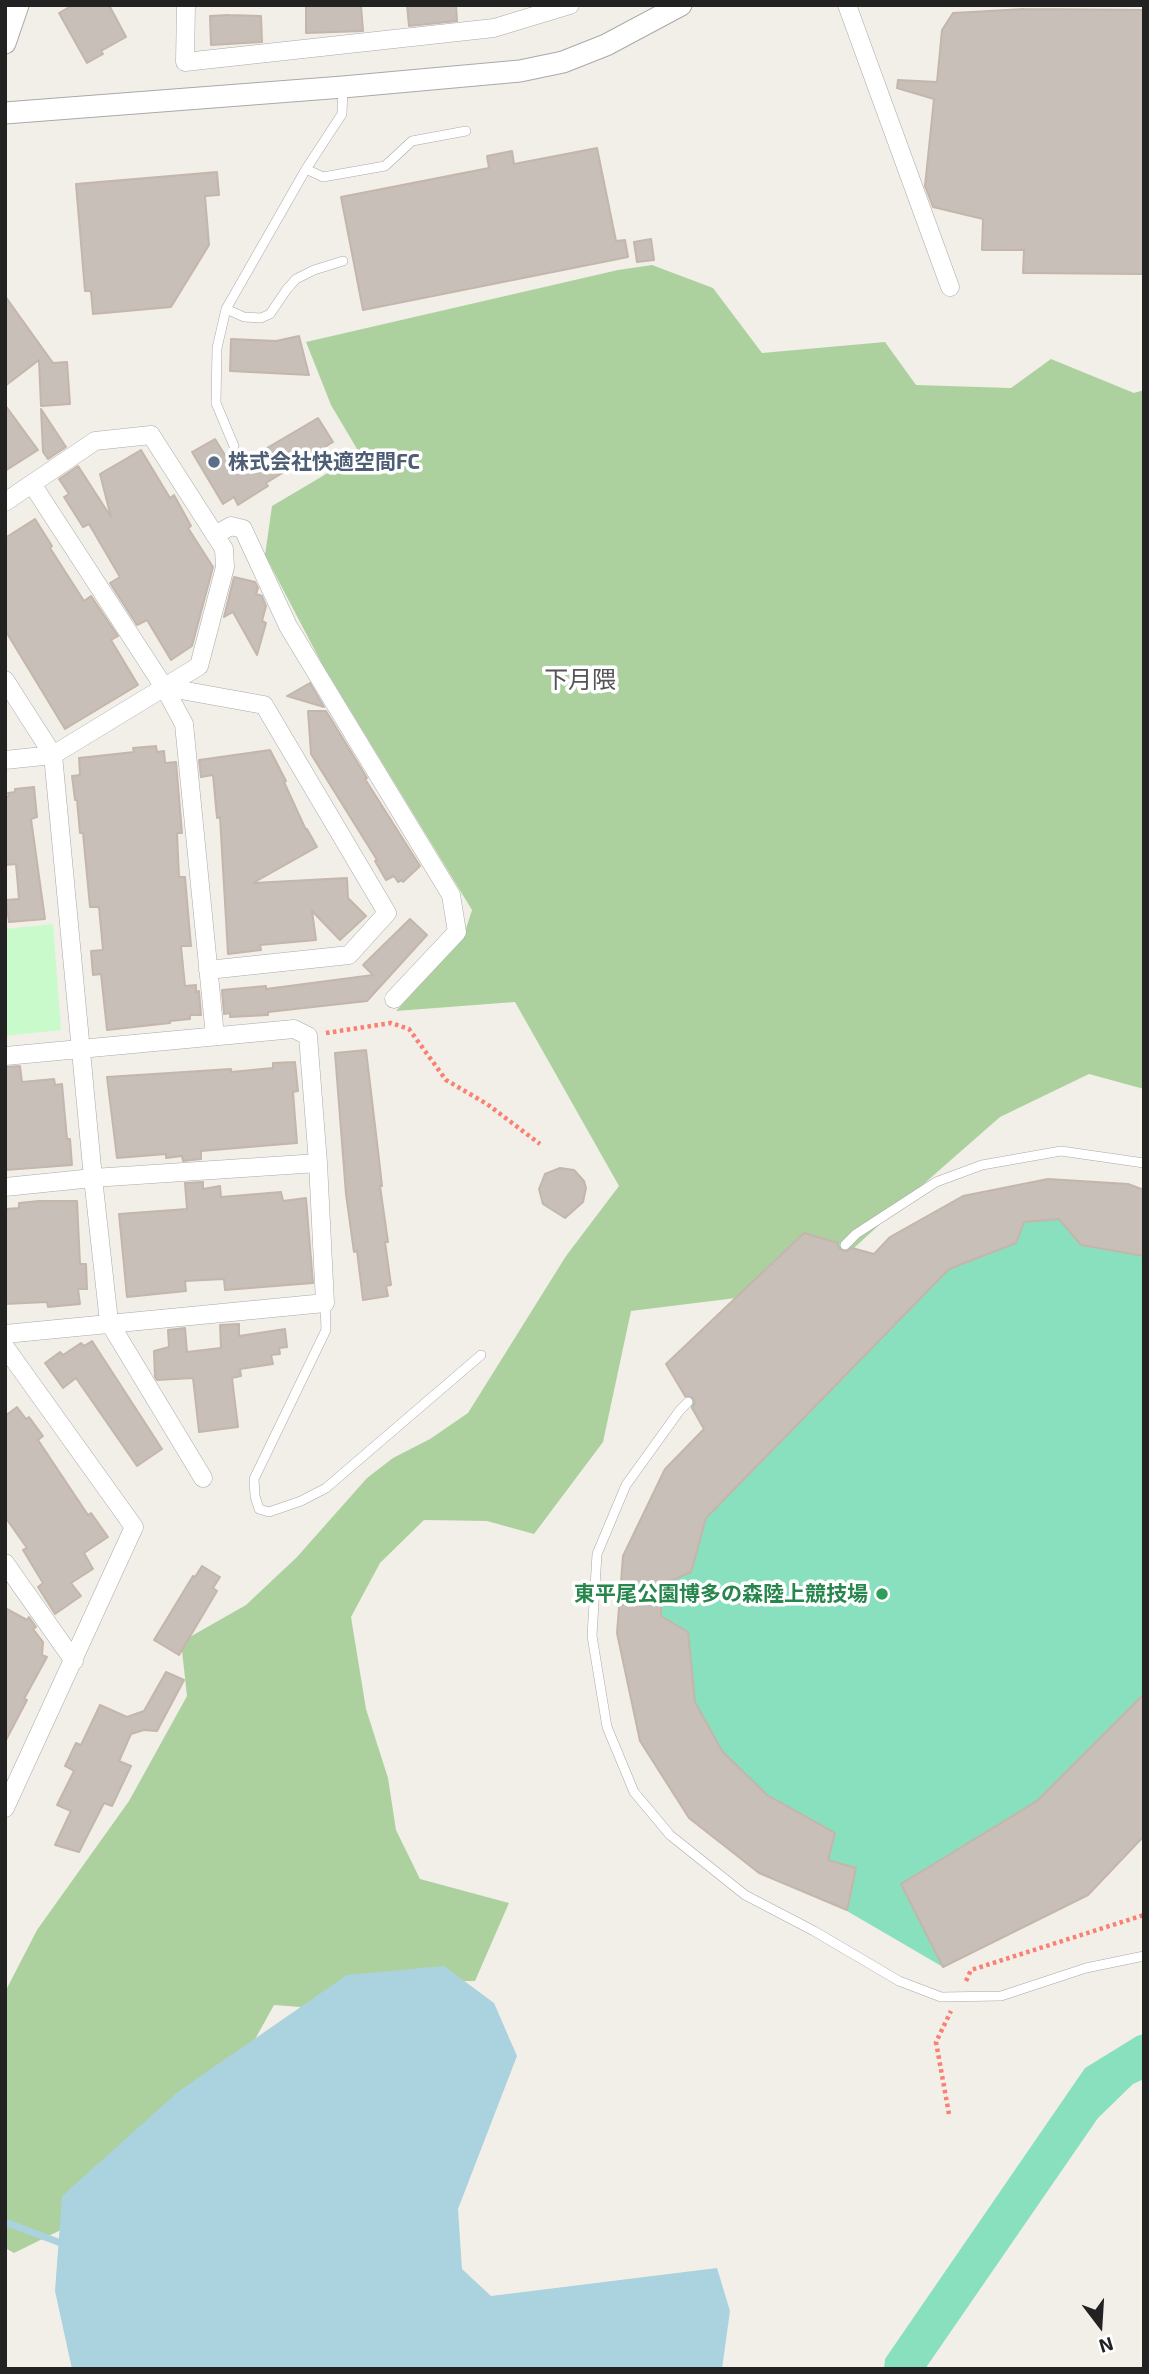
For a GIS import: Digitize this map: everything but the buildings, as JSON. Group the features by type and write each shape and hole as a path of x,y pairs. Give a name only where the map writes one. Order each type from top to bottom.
{"street":[{"path":"5,43 18,5"},
{"path":"186,5 185,62 494,29 570,5"},
{"path":"5,113 520,71 563,62 606,45 681,5"},
{"path":"847,5 950,287"},
{"path":"5,502 94,441 151,435 224,549 225,567 199,666 53,755 5,760"},
{"path":"33,484 164,687 184,724 215,1037"},
{"path":"215,535 231,526 243,529 288,626 450,895 457,932 394,999"},
{"path":"5,680 53,755 109,1322 202,1478"},
{"path":"164,687 264,705 387,913 349,955 208,970"},
{"path":"5,1056 294,1029 308,1036 326,1303 5,1334"},
{"path":"5,1187 93,1178 318,1163"},
{"path":"5,1347 134,1527 75,1661 5,1808"},
{"path":"5,1563 75,1661"}],"lane":[{"path":"234,446 216,403 216,348 226,309 306,169 342,114 343,87"},
{"path":"306,169 323,177 385,166 412,141 466,131"},
{"path":"226,309 244,317 261,318 270,314 296,279 343,261"},
{"path":"845,1245 856,1234 936,1182 982,1165 1060,1151 1144,1163"},
{"path":"326,1303 326,1330 254,1479 259,1508 269,1511 301,1501 326,1488 481,1355"},
{"path":"688,1402 626,1485 597,1554 592,1636 607,1727 634,1792 670,1835 745,1895 814,1931 899,1981 941,1997 1001,1996 1086,1968 1144,1956"}],"path":[{"path":"308,1036 391,1023 409,1028 446,1080 486,1104 540,1144"},
{"path":"949,2114 936,2042 971,1970 1144,1915"}],"green space":[{"path":"652,265 713,288 762,353 885,342 916,385 1011,388 1051,359 1134,393 1144,390 1144,1089 1089,1074 1000,1117 854,1248 804,1233 736,1298 631,1311 603,1442 534,1534 487,1521 424,1520 380,1563 351,1617 366,1709 388,1778 396,1830 420,1879 509,1903 475,1981 384,1982 326,2009 274,2005 228,2088 75,2223 14,2253 5,2248 5,1992 37,1930 129,1801 187,1696 181,1642 246,1605 297,1557 367,1478 393,1458 430,1439 468,1413 566,1256 619,1186 515,1002 396,1011 463,938 472,910 322,664 265,555 272,506 360,454 331,405 306,342 618,270"},
{"path":"53,924 61,1030 5,1036 5,929"},
{"name":"東平尾公園博多の森陸上競技場","path":"1048,1179 1128,1184 1144,1190 1144,1836 1088,1895 943,1967 847,1911 759,1873 689,1818 640,1741 617,1633 623,1556 665,1469 704,1429 666,1364 804,1233 874,1254 890,1237 963,1196"},
{"path":"1144,2034 1144,2079 1133,2084 1098,2118 925,2369 884,2369 885,2359 1085,2068"}],"water":[{"path":"444,1966 494,2003 517,2056 458,2209 462,2269 491,2296 717,2268 730,2311 722,2369 72,2369 55,2291 62,2196 179,2091 347,1975"}],"waterway":[{"path":"5,2222 66,2245"}],"place":[{"name":"株式会社快適空間FC","path":"214,462"},
{"name":"東平尾公園博多の森陸上競技場","path":"882,1594"}],"district":[{"name":"下月隈","path":"580,680"}]}
